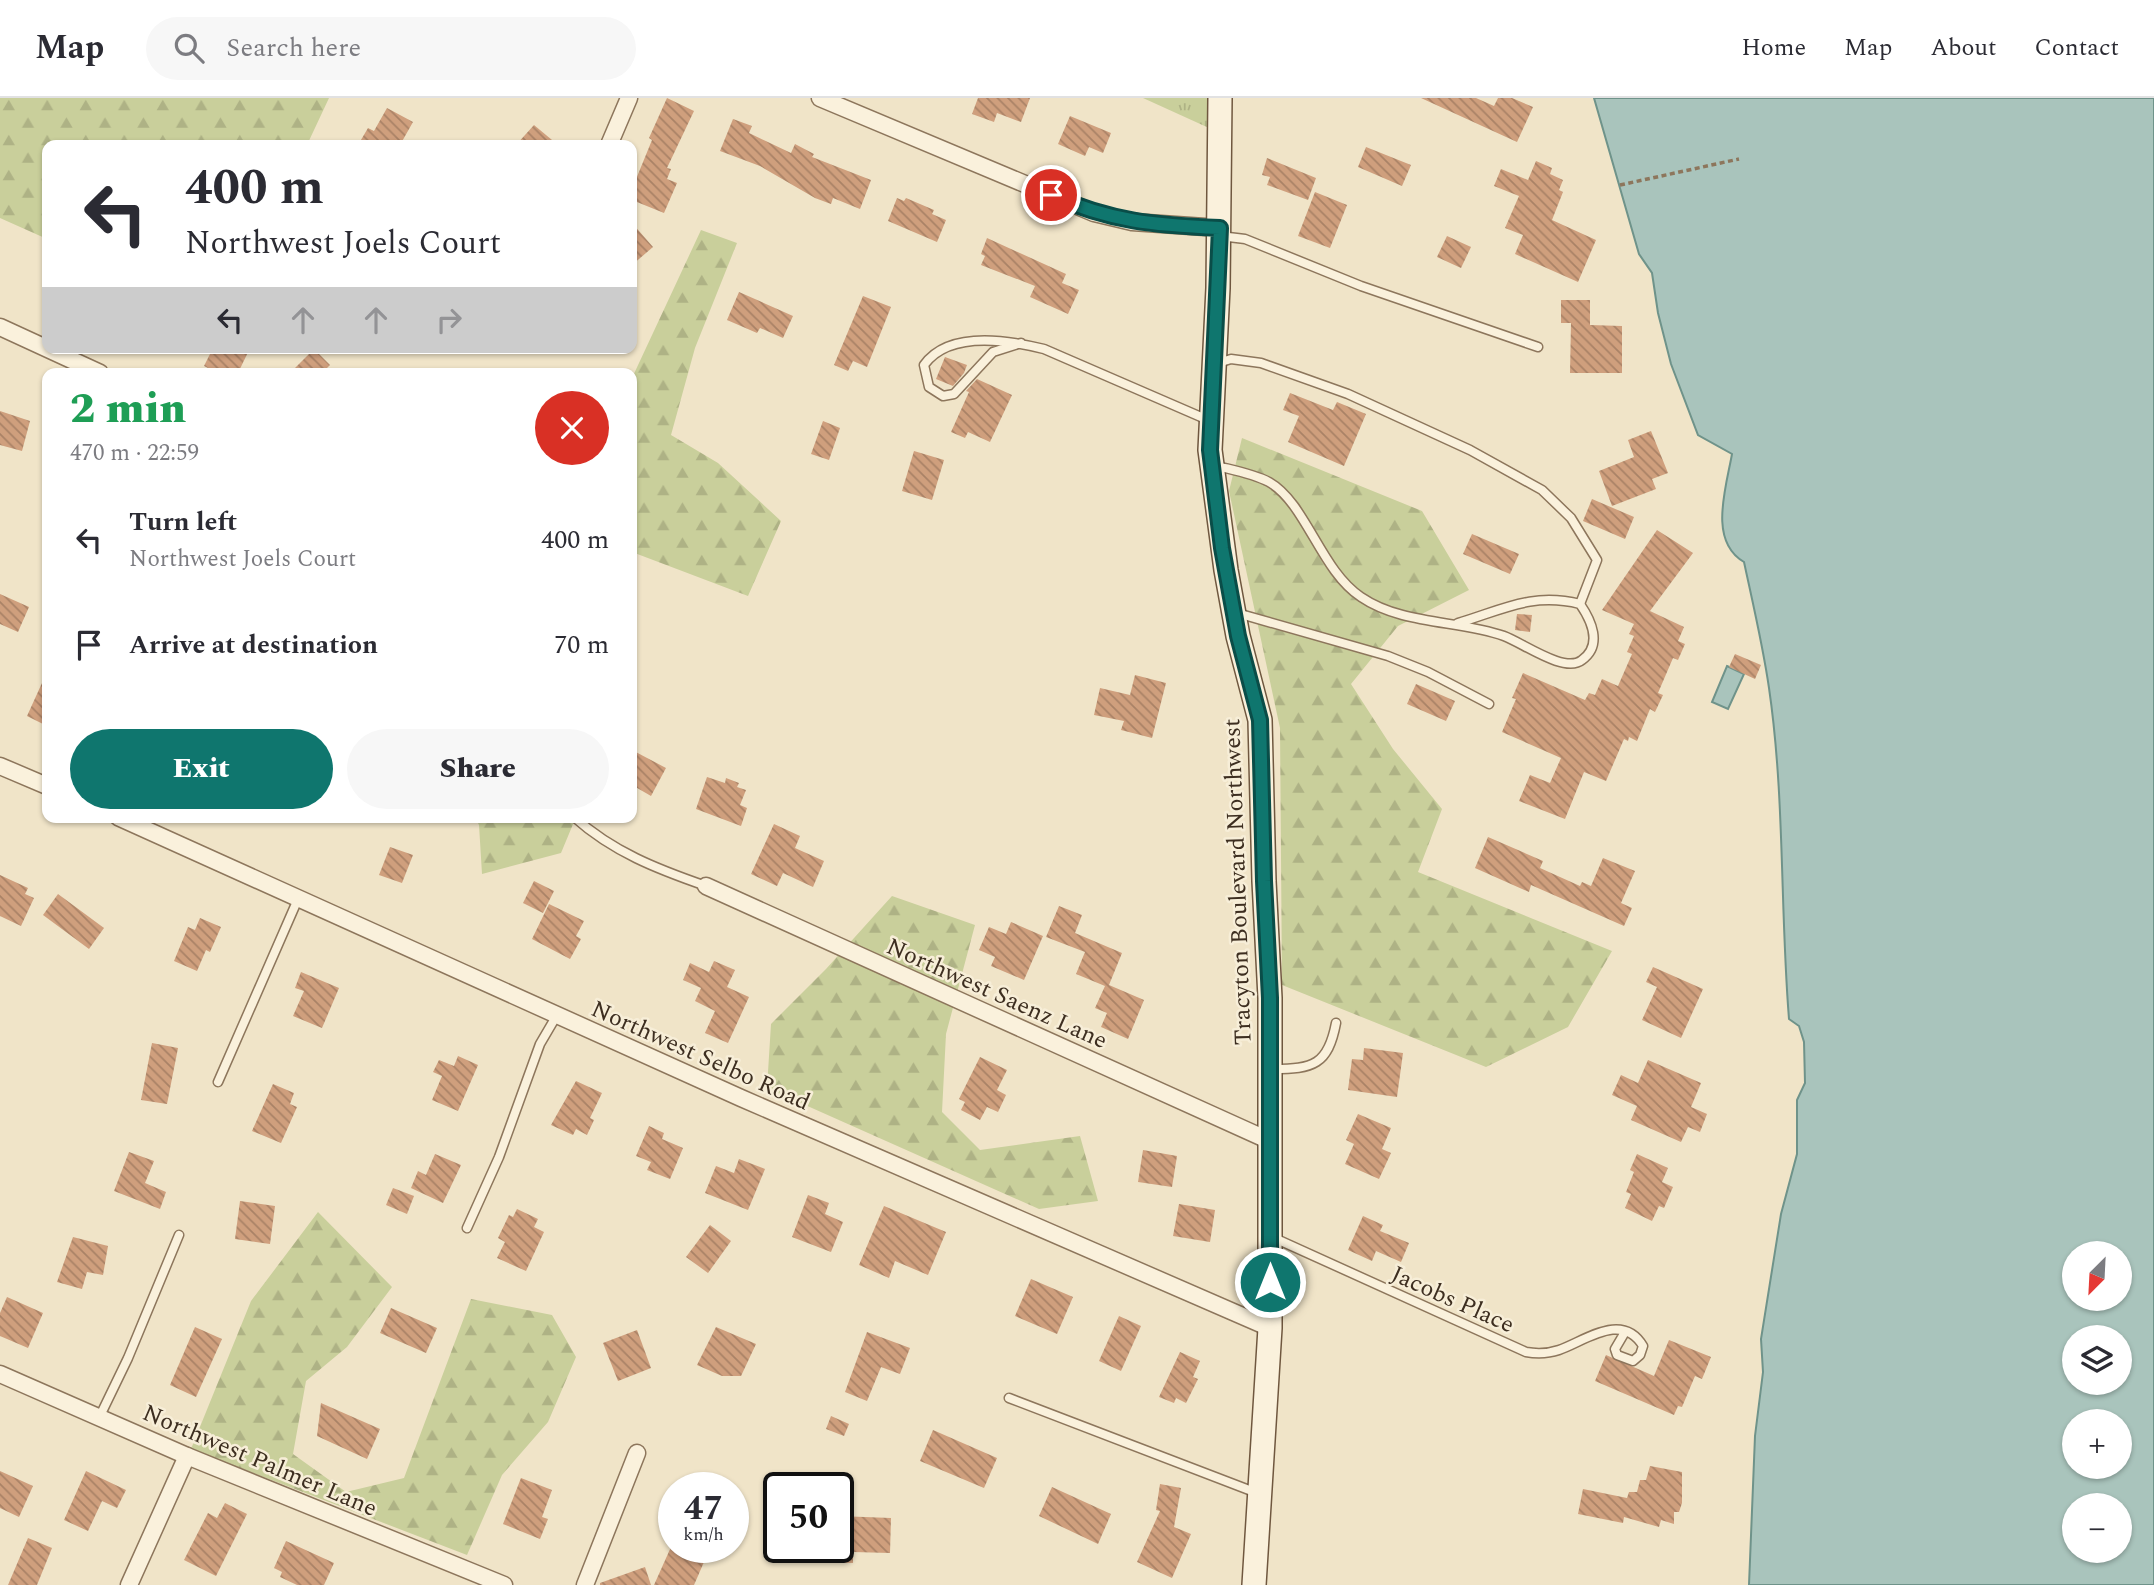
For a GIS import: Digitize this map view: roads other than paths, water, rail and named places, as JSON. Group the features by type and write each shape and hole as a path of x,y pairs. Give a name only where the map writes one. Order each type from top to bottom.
{"main road":[{"name":"Tracyton Boulevard Northwest","path":"1220,98 1220,232 1212,365 1210,464 1234,613 1260,720 1264,881 1269,939 1270,1328 1254,1585"}],"street":[{"path":"611,140 629,98"},
{"path":"820,98 1094,213 1132,222 1220,232"},
{"path":"0,327 42,346"},
{"path":"59,354 89,368"},
{"path":"0,766 42,784"},
{"name":"Northwest Selbo Road","path":"131,823 556,1015 1270,1328"},
{"name":"Northwest Saenz Lane","path":"706,886 1270,1141"},
{"name":"Northwest Palmer Lane","path":"0,1374 187,1456 504,1585"},
{"path":"584,1585 637,1453"},
{"path":"129,1585 187,1456"}],"lane":[{"path":"1220,232 1245,239 1361,286 1538,347"},
{"path":"1021,343 993,352 954,394 943,396 929,387 925,365 930,358 948,346 980,341 1021,343 1044,349 1210,421"},
{"path":"1212,365 1231,359 1261,363 1348,394 1470,450 1542,490 1571,518 1597,560 1580,604"},
{"path":"1210,464 1252,475 1271,483 1285,495 1328,562 1345,584 1362,598 1410,616 1458,623 1504,636 1550,660 1572,665 1583,660 1592,646 1594,624 1580,604 1559,599 1531,600 1458,623"},
{"path":"1234,613 1388,656 1428,672 1489,704"},
{"path":"581,823 627,856 706,886"},
{"path":"218,1082 298,899"},
{"path":"467,1228 499,1157 540,1044 556,1015"},
{"path":"1270,1069 1305,1067 1322,1060 1333,1040 1336,1023"},
{"path":"100,1418 179,1235"},
{"name":"Jacobs Place","path":"1270,1236 1526,1352 1544,1354 1558,1351 1605,1329 1625,1332"},
{"path":"1009,1398 1260,1494"}],"water":[{"path":"1594,98 2154,98 2154,1585 1749,1585 1755,1436 1763,1372 1761,1339 1781,1214 1797,1154 1797,1100 1805,1083 1804,1042 1799,1026 1789,1019 1778,770 1767,672 1744,562 1733,553 1723,528 1722,513 1732,454 1698,435 1671,364 1658,313 1652,273 1639,254"},
{"path":"1727,666 1744,674 1728,709 1712,702"}]}
